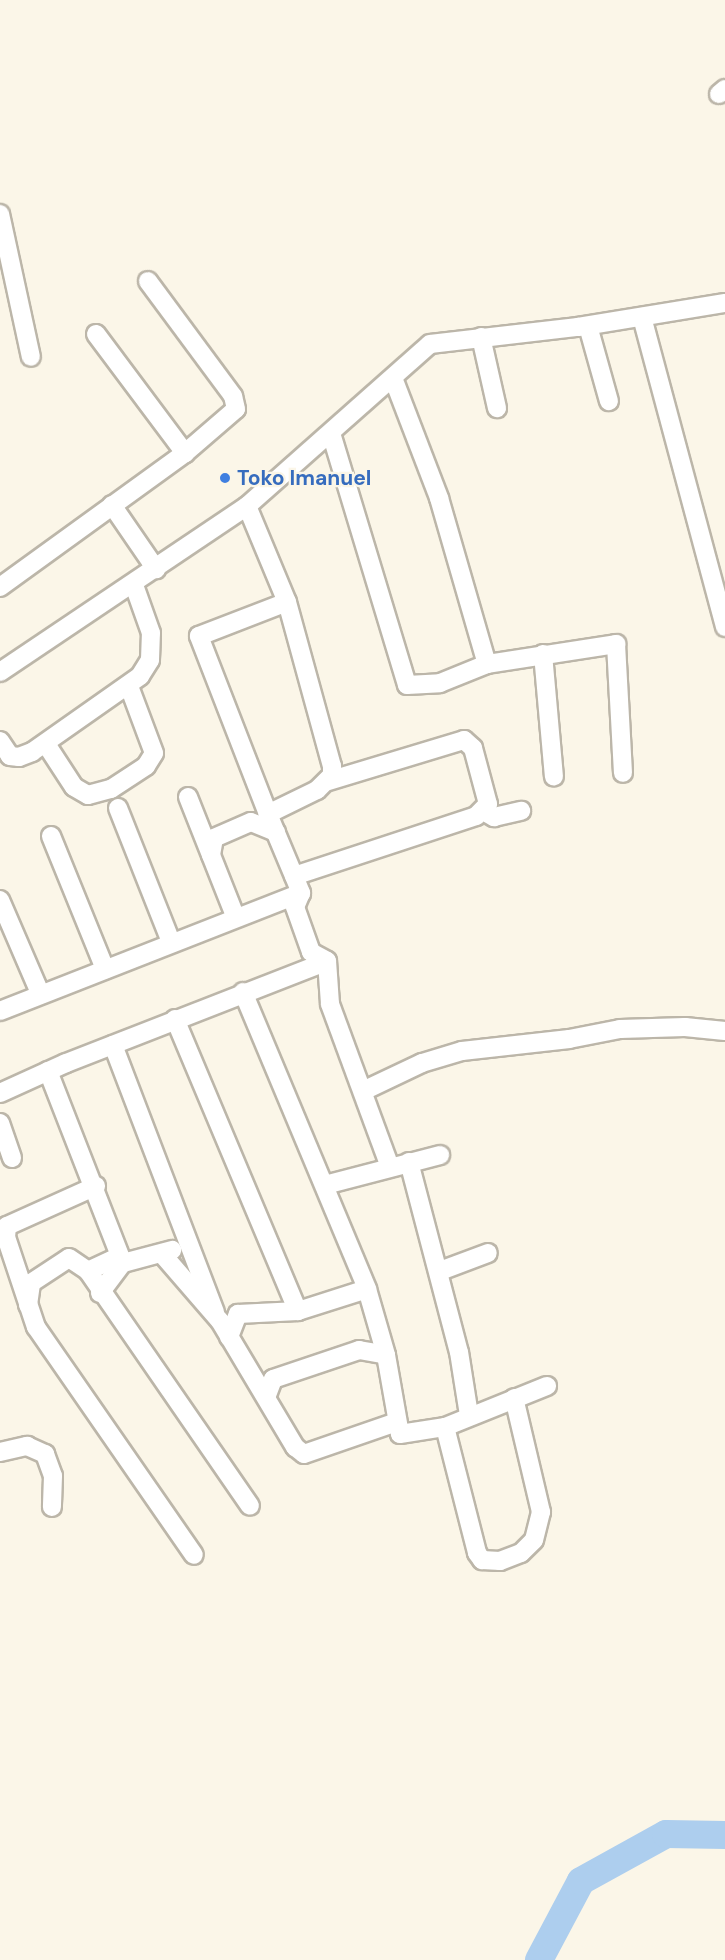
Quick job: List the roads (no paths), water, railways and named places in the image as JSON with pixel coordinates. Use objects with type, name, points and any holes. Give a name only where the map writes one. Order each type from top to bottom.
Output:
[{"type":"street","points":[[0,214],[31,357]]},
{"type":"street","points":[[0,587],[185,453],[230,416],[237,405],[148,281]]},
{"type":"street","points":[[0,672],[134,585],[247,506],[430,344],[588,326],[725,303]]},
{"type":"street","points":[[642,317],[725,627]]},
{"type":"street","points":[[588,326],[609,401]]},
{"type":"street","points":[[96,334],[185,453]]},
{"type":"street","points":[[481,337],[497,408]]},
{"type":"street","points":[[393,378],[439,498],[487,664]]},
{"type":"street","points":[[331,433],[407,685],[440,683],[487,664],[616,644],[623,773]]},
{"type":"street","points":[[112,505],[156,569]]},
{"type":"street","points":[[247,506],[287,602],[332,766],[328,781]]},
{"type":"street","points":[[0,741],[10,756],[19,757],[46,744],[129,686],[146,669],[151,647],[149,625],[134,585]]},
{"type":"street","points":[[287,602],[199,636],[301,893],[295,907],[311,952],[327,961]]},
{"type":"street","points":[[543,654],[554,777]]},
{"type":"street","points":[[46,744],[74,786],[88,795],[111,789],[146,766],[154,753],[129,686]]},
{"type":"street","points":[[268,814],[328,781],[464,740],[473,748],[488,800],[483,811],[294,876]]},
{"type":"street","points":[[188,797],[235,916]]},
{"type":"street","points":[[118,808],[171,942]]},
{"type":"street","points":[[483,811],[494,817],[520,811]]},
{"type":"street","points":[[211,855],[214,838],[251,822],[276,832]]},
{"type":"street","points":[[51,836],[105,969]]},
{"type":"street","points":[[0,1011],[235,916],[301,893]]},
{"type":"street","points":[[0,900],[41,994]]},
{"type":"street","points":[[2,1087],[327,961]]},
{"type":"street","points":[[327,961],[330,1004],[390,1167]]},
{"type":"street","points":[[243,992],[367,1289],[386,1355],[400,1434],[408,1436],[445,1427],[470,1415],[547,1386]]},
{"type":"street","points":[[175,1019],[298,1311]]},
{"type":"street","points":[[363,1091],[422,1063],[462,1051],[569,1039],[620,1029],[685,1027],[725,1031]]},
{"type":"street","points":[[113,1045],[147,1127],[186,1243],[224,1329]]},
{"type":"street","points":[[48,1071],[96,1186],[122,1260]]},
{"type":"street","points":[[0,1123],[12,1158]]},
{"type":"street","points":[[325,1185],[440,1155]]},
{"type":"street","points":[[410,1162],[440,1271],[470,1415]]},
{"type":"street","points":[[96,1186],[6,1228],[28,1310],[194,1555]]},
{"type":"street","points":[[88,1271],[122,1260],[163,1255],[186,1243]]},
{"type":"street","points":[[440,1271],[488,1254]]},
{"type":"street","points":[[163,1255],[224,1329],[267,1395],[295,1447],[304,1454],[397,1422]]},
{"type":"street","points":[[28,1310],[31,1283],[69,1258],[88,1271],[100,1293],[250,1506]]},
{"type":"street","points":[[100,1293],[122,1260]]},
{"type":"street","points":[[224,1329],[238,1314],[298,1311],[367,1289]]},
{"type":"street","points":[[267,1395],[273,1379],[349,1353],[359,1350],[386,1355]]},
{"type":"street","points":[[445,1427],[477,1552],[482,1560],[500,1562],[520,1553],[534,1540],[541,1512],[513,1398]]},
{"type":"street","points":[[0,1452],[27,1446],[45,1454],[53,1476],[52,1507]]},
{"type":"waterway","points":[[539,1960],[581,1881],[666,1834],[725,1835]]},
{"type":"place","name":"Toko Imanuel","points":[[225,478]]}]
